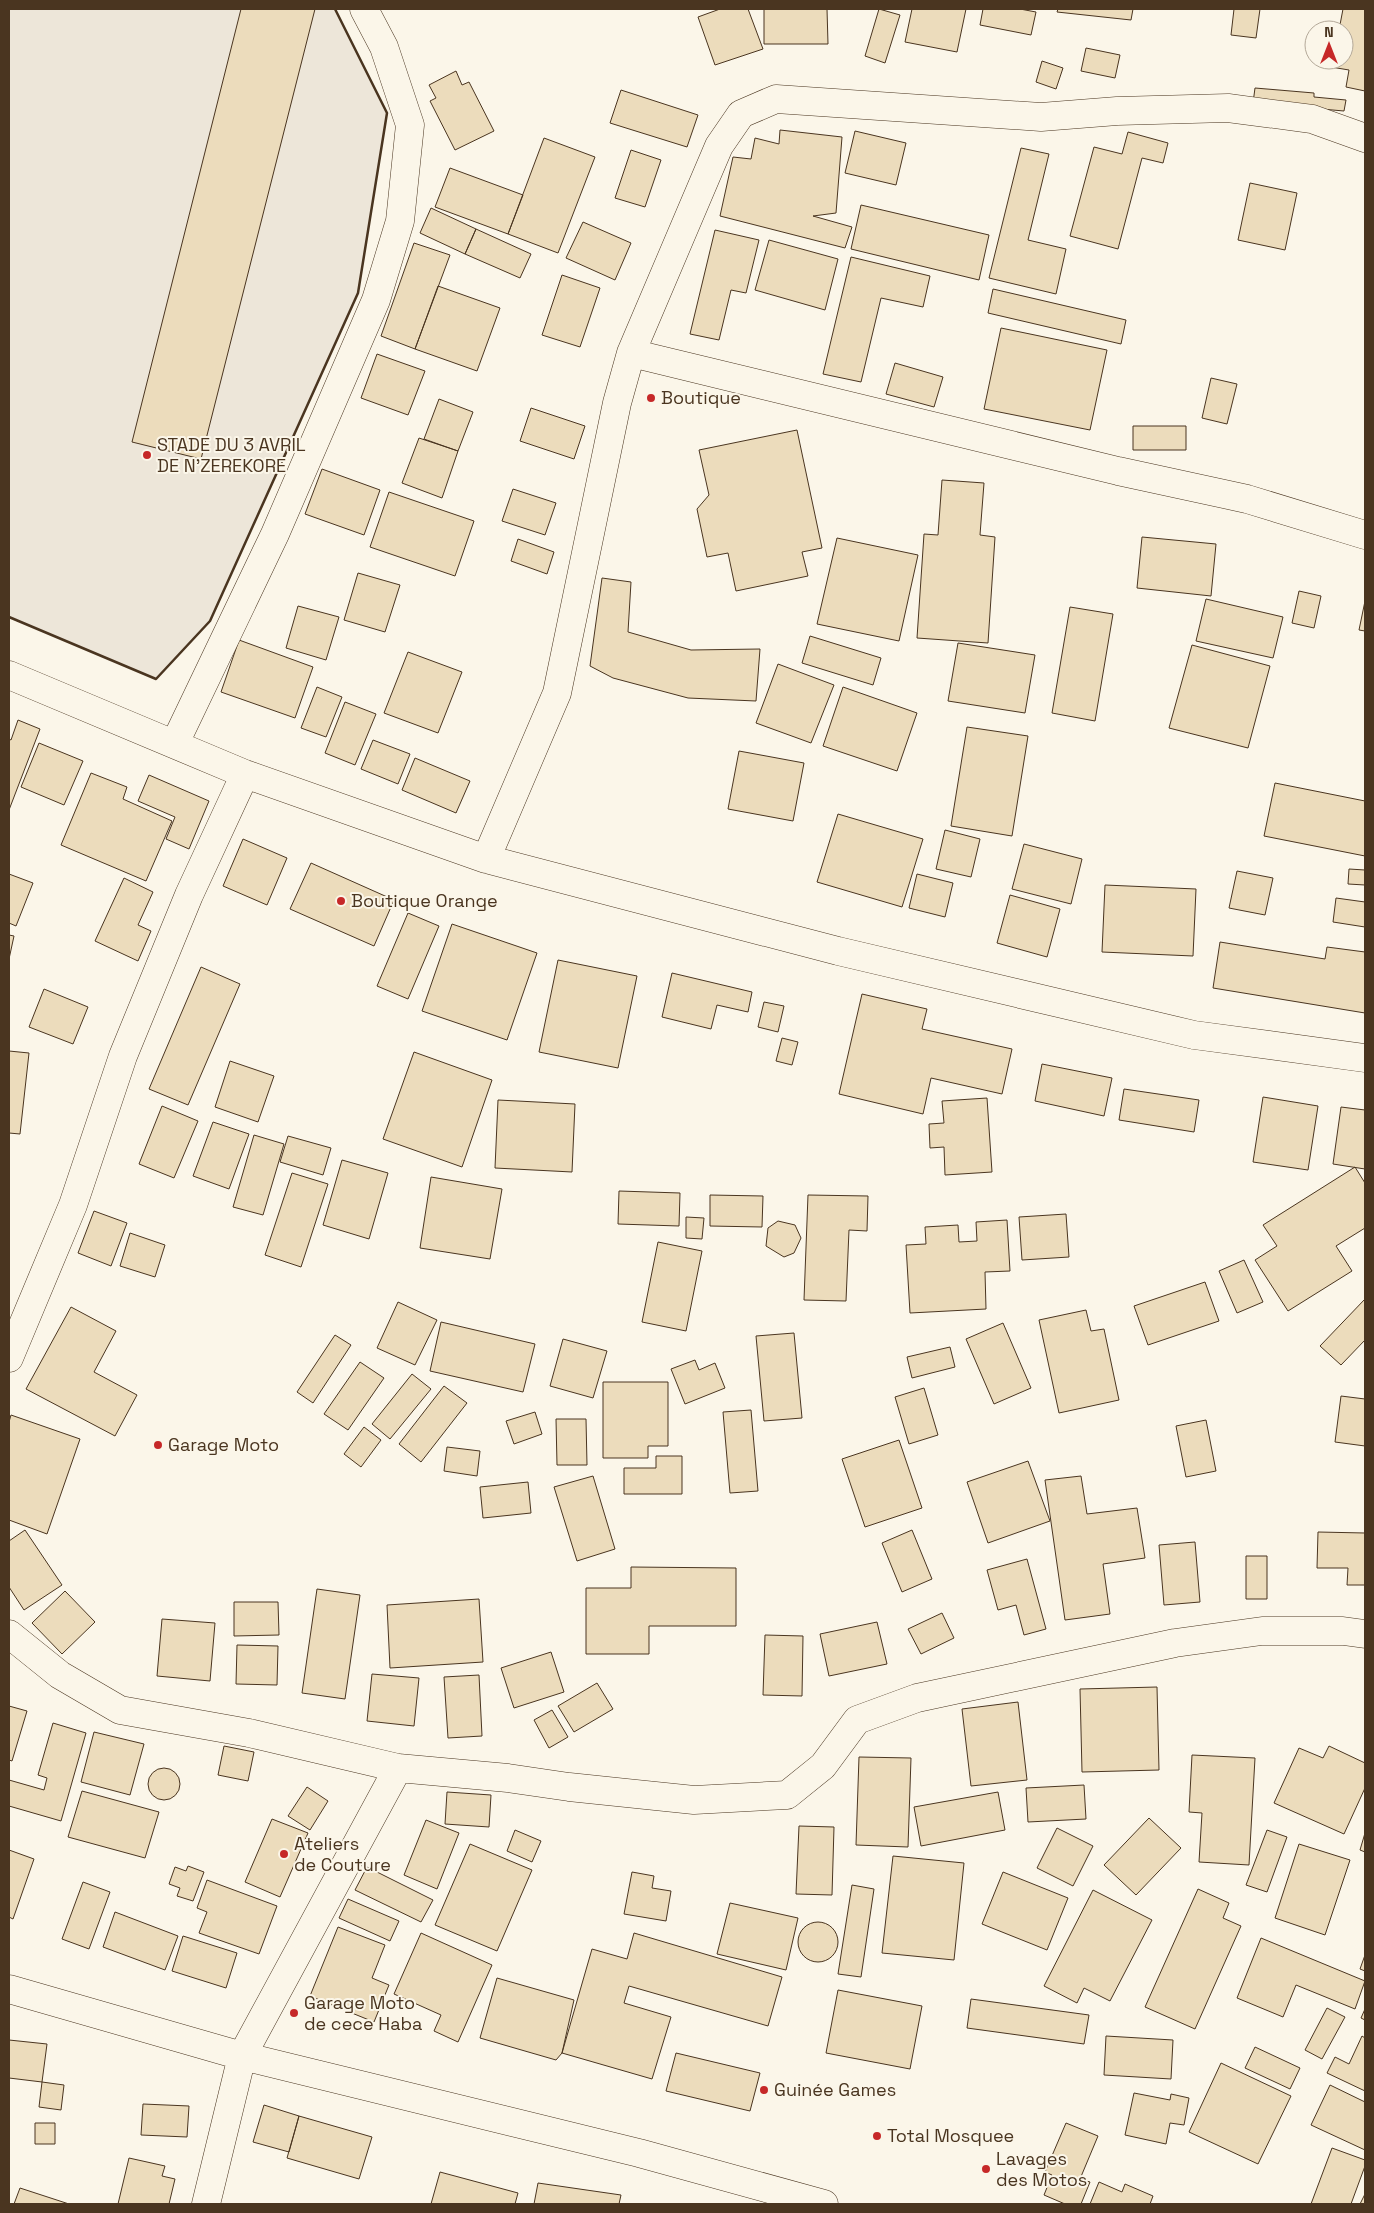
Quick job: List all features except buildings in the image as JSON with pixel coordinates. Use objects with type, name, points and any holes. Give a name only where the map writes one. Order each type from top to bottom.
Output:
[{"type":"street","points":[[175,743],[275,534],[372,309],[400,221],[410,125],[384,47],[364,9]]},
{"type":"street","points":[[486,859],[557,693],[617,403],[631,352],[719,146],[741,114],[776,99],[1041,117],[1117,111],[1228,108],[1312,118],[1365,138]]},
{"type":"street","points":[[631,352],[1118,471],[1248,498],[1364,534]]},
{"type":"street","points":[[9,676],[175,743],[245,774],[486,859],[838,952],[1194,1035],[1365,1058]]},
{"type":"street","points":[[9,1358],[73,1205],[123,1056],[189,895],[245,774]]},
{"type":"street","points":[[9,1634],[60,1675],[120,1710],[249,1733],[398,1768],[508,1778],[570,1787],[694,1800],[787,1795],[823,1766],[857,1720],[917,1698],[1175,1643],[1262,1631],[1342,1631],[1365,1634]]},
{"type":"street","points":[[206,2204],[242,2056],[398,1768]]},
{"type":"street","points":[[9,1989],[242,2056],[639,2153],[818,2203]]},
{"type":"shaded area","name":"STADE DU 3 AVRIL DE N'ZEREKORE","points":[[9,9],[335,9],[387,113],[358,293],[210,621],[156,679],[9,617]]},
{"type":"wall","points":[[9,617],[156,679],[210,621],[358,293],[387,113],[335,9]]},
{"type":"place","name":"Boutique","points":[[651,398]]},
{"type":"place","name":"STADE DU 3 AVRIL DE N'ZEREKORE","points":[[147,455]]},
{"type":"place","name":"Boutique Orange","points":[[341,901]]},
{"type":"place","name":"Garage Moto","points":[[158,1445]]},
{"type":"place","name":"Ateliers de Couture","points":[[284,1854]]},
{"type":"place","name":"Garage Moto de cece Haba","points":[[294,2013]]},
{"type":"place","name":"Guinée Games","points":[[764,2090]]},
{"type":"place","name":"Total Mosquee","points":[[877,2136]]},
{"type":"place","name":"Lavages des Motos","points":[[986,2169]]}]
